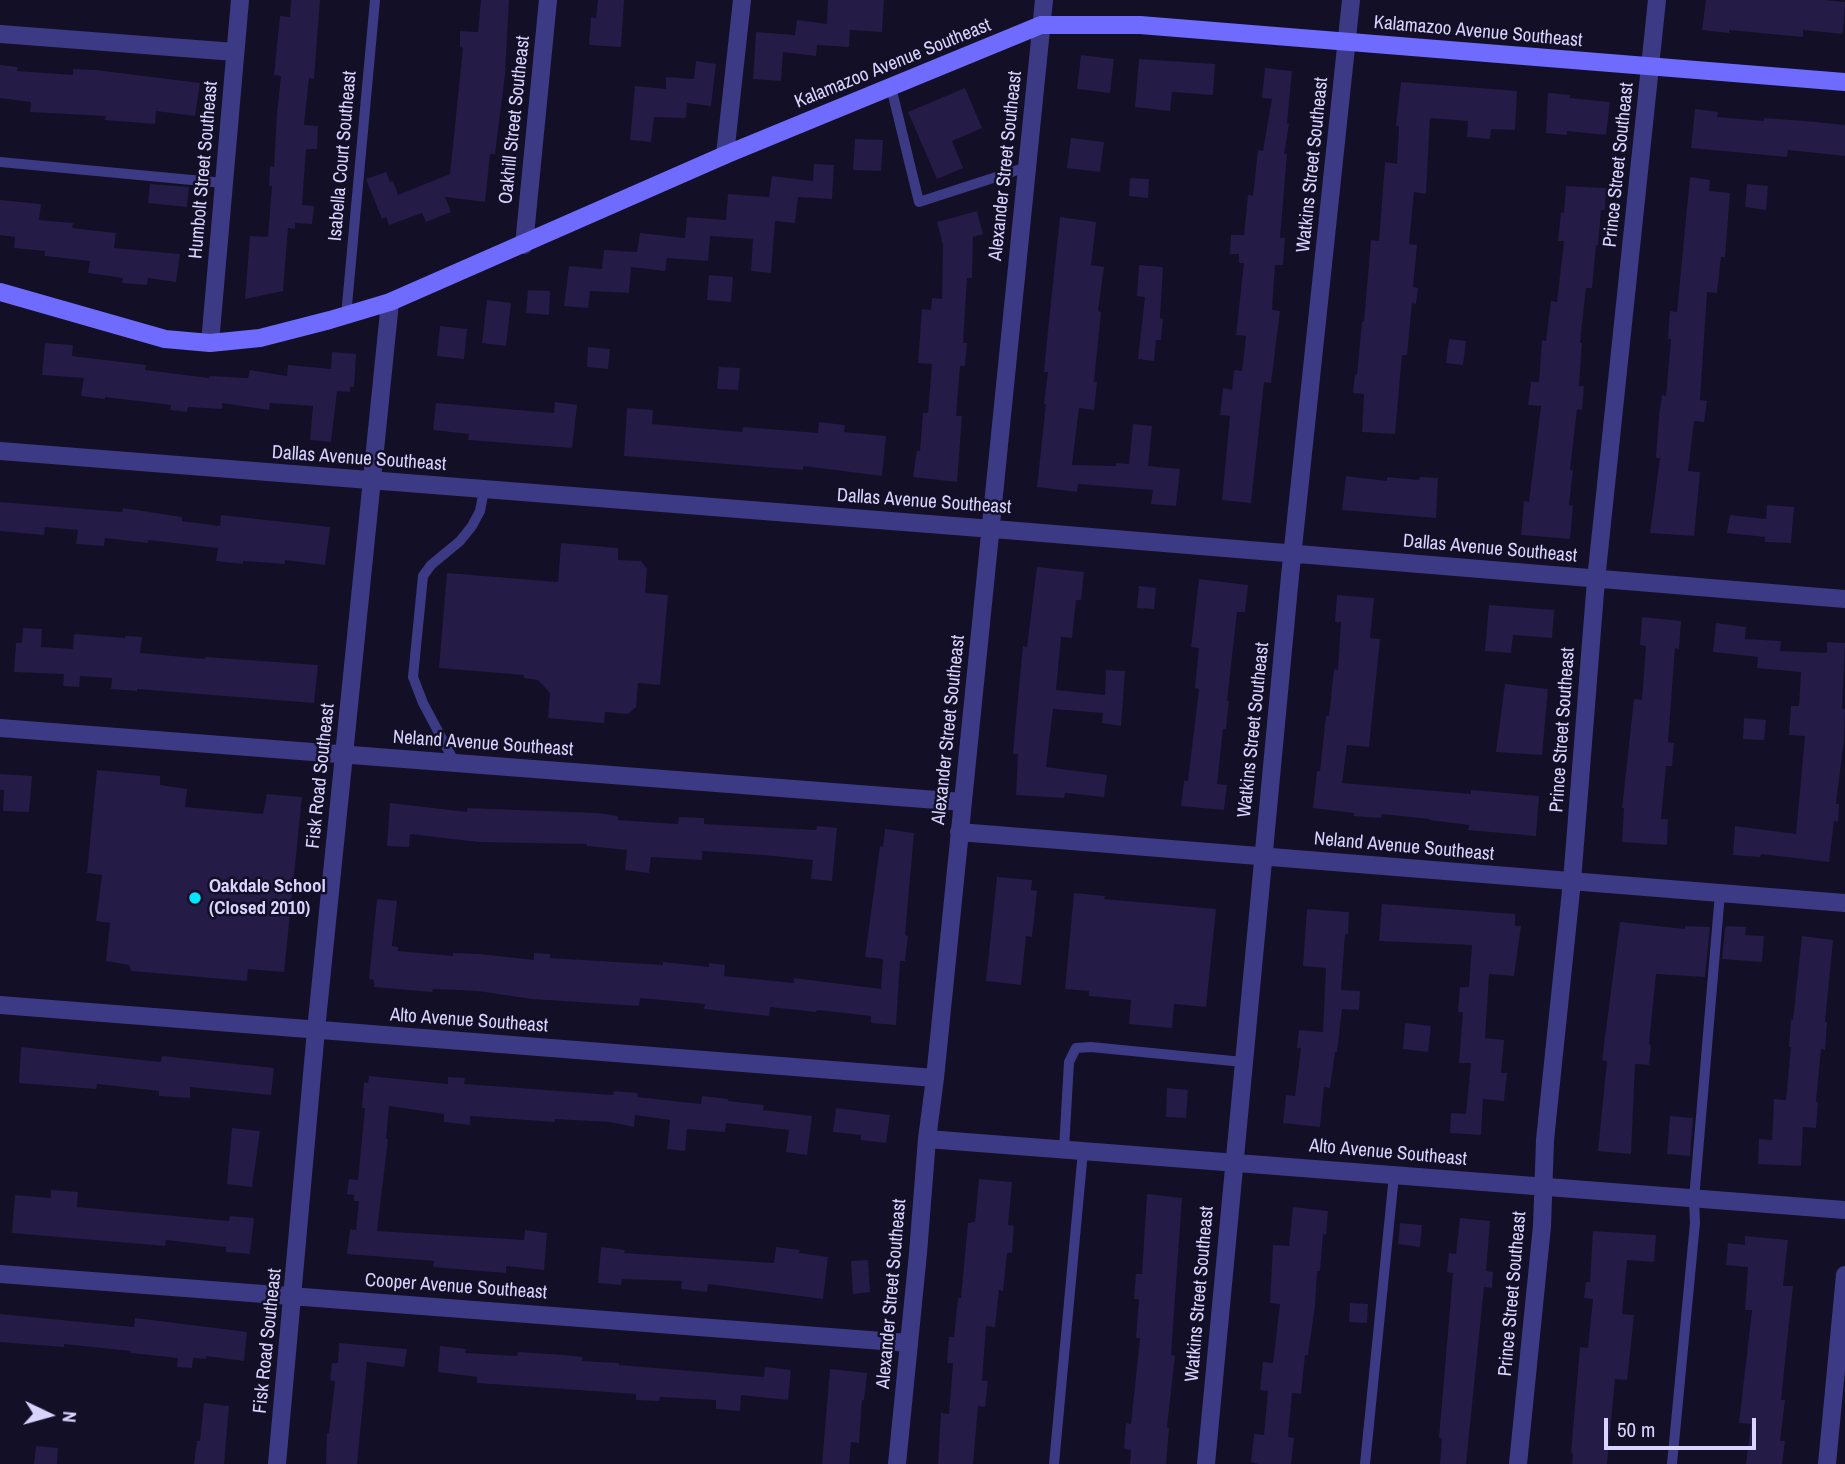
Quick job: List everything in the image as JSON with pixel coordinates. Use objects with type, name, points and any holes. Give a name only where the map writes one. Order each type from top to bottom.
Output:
[{"type":"street","name":"Humbolt Street Southeast","points":[[210,343],[240,0]]},
{"type":"street","name":"Oakhill Street Southeast","points":[[524,245],[548,0]]},
{"type":"street","points":[[725,155],[741,0]]},
{"type":"street","name":"Alexander Street Southeast","points":[[897,1464],[927,1139],[1044,0]]},
{"type":"street","name":"Watkins Street Southeast","points":[[1206,1464],[1293,553],[1351,0]]},
{"type":"street","name":"Prince Street Southeast","points":[[1518,1464],[1542,1226],[1542,1186],[1572,881],[1596,579],[1657,0]]},
{"type":"street","name":"Kalamazoo Avenue Southeast","points":[[0,292],[165,339],[210,343],[260,338],[346,316],[390,302],[725,155],[1041,25],[1140,26],[1845,82]]},
{"type":"street","points":[[0,34],[235,52]]},
{"type":"street","name":"Fisk Road Southeast","points":[[277,1464],[316,1030],[390,302]]},
{"type":"street","name":"Dallas Avenue Southeast","points":[[0,451],[1845,599]]},
{"type":"street","name":"Neland Avenue Southeast","points":[[0,728],[962,802]]},
{"type":"street","name":"Neland Avenue Southeast","points":[[959,832],[1845,903]]},
{"type":"street","name":"Alto Avenue Southeast","points":[[0,1005],[935,1077]]},
{"type":"street","name":"Alto Avenue Southeast","points":[[927,1139],[1845,1210]]},
{"type":"street","name":"Cooper Avenue Southeast","points":[[0,1274],[909,1343]]},
{"type":"street","points":[[1827,1464],[1845,1275]]},
{"type":"lane","name":"Isabella Court Southeast","points":[[346,316],[374,0]]},
{"type":"lane","points":[[891,87],[919,202],[1027,167]]},
{"type":"lane","points":[[0,162],[224,183]]},
{"type":"lane","points":[[455,763],[413,677],[423,576],[430,565],[460,541],[472,526],[480,512],[484,489]]},
{"type":"lane","points":[[1672,1464],[1695,1223],[1693,1199],[1720,894]]},
{"type":"lane","points":[[1064,1149],[1069,1062],[1076,1048],[1091,1047],[1243,1062]]},
{"type":"lane","points":[[1054,1464],[1083,1151]]},
{"type":"lane","points":[[1365,1464],[1394,1175]]},
{"type":"building","points":[[291,0],[320,0],[314,79],[309,78],[304,125],[318,126],[317,149],[306,149],[302,205],[314,206],[312,224],[295,223],[295,229],[288,228],[283,291],[245,299],[250,236],[268,237],[272,186],[269,186],[270,166],[274,167],[281,76],[274,75],[280,16],[290,17]]},
{"type":"building","points":[[481,0],[509,0],[505,75],[495,154],[490,154],[485,202],[445,197],[451,212],[426,222],[422,213],[389,225],[386,217],[382,219],[366,179],[386,172],[398,195],[450,174],[463,48],[460,47],[460,31],[478,32]]},
{"type":"building","points":[[598,0],[624,0],[621,47],[589,45],[591,17],[596,18]]},
{"type":"building","points":[[828,0],[884,0],[882,32],[850,30],[849,47],[817,45],[816,56],[783,52],[781,81],[753,79],[756,32],[795,35],[797,20],[827,24]]},
{"type":"building","points":[[1706,0],[1845,2],[1843,34],[1803,30],[1803,37],[1702,30]]},
{"type":"building","points":[[1081,55],[1114,59],[1110,93],[1077,89]]},
{"type":"building","points":[[1139,59],[1215,64],[1213,95],[1172,92],[1170,111],[1135,107]]},
{"type":"building","points":[[696,61],[716,64],[711,106],[687,103],[686,118],[654,117],[651,142],[630,140],[635,86],[666,89],[666,77],[694,79]]},
{"type":"building","points":[[0,65],[18,67],[17,71],[73,75],[73,69],[96,70],[200,83],[195,116],[156,111],[155,124],[105,120],[106,116],[30,112],[31,102],[0,98]]},
{"type":"building","points":[[1265,68],[1292,71],[1280,238],[1285,238],[1283,265],[1275,265],[1272,310],[1280,311],[1271,383],[1264,382],[1251,503],[1222,500],[1230,416],[1220,415],[1223,388],[1232,390],[1234,370],[1242,371],[1246,336],[1236,335],[1244,263],[1239,263],[1239,254],[1230,254],[1231,235],[1244,235],[1248,195],[1253,196],[1258,150],[1263,151],[1272,99],[1262,98]]},
{"type":"building","points":[[1401,82],[1517,91],[1515,130],[1491,129],[1490,139],[1467,137],[1468,121],[1430,118],[1426,194],[1414,192],[1409,244],[1417,245],[1413,287],[1418,288],[1416,304],[1412,303],[1407,355],[1402,355],[1395,434],[1362,432],[1364,394],[1353,393],[1355,374],[1357,375],[1364,322],[1371,240],[1379,241],[1385,162],[1397,164],[1399,126],[1396,126]]},
{"type":"building","points":[[965,88],[982,128],[952,141],[963,168],[937,179],[908,112]]},
{"type":"building","points":[[1548,93],[1610,102],[1606,135],[1567,131],[1567,135],[1546,133]]},
{"type":"building","points":[[1695,109],[1718,112],[1717,117],[1845,125],[1845,156],[1788,150],[1787,157],[1691,148]]},
{"type":"building","points":[[1071,138],[1104,142],[1100,172],[1067,168]]},
{"type":"building","points":[[855,139],[883,140],[881,171],[853,170]]},
{"type":"building","points":[[814,164],[834,165],[832,199],[798,197],[795,223],[775,221],[771,273],[751,271],[753,239],[710,236],[708,261],[667,258],[665,271],[631,267],[629,293],[590,291],[588,308],[564,306],[569,266],[602,269],[604,250],[637,252],[640,233],[685,238],[687,217],[726,220],[728,194],[769,197],[772,176],[813,181]]},
{"type":"building","points":[[1690,177],[1710,180],[1709,191],[1730,193],[1725,257],[1721,257],[1717,293],[1707,292],[1700,400],[1707,401],[1704,422],[1694,421],[1688,471],[1700,472],[1694,536],[1650,533],[1660,458],[1656,458],[1659,416],[1662,395],[1666,396],[1671,339],[1668,339],[1670,311],[1677,312]]},
{"type":"building","points":[[1130,178],[1149,179],[1148,198],[1129,196]]},
{"type":"building","points":[[150,184],[189,187],[187,207],[148,203]]},
{"type":"building","points":[[1747,184],[1768,186],[1766,210],[1745,207]]},
{"type":"building","points":[[1566,186],[1606,188],[1592,288],[1586,288],[1580,343],[1579,386],[1584,386],[1582,410],[1577,409],[1570,470],[1573,470],[1569,505],[1573,506],[1570,539],[1521,535],[1524,501],[1529,502],[1541,406],[1528,405],[1531,382],[1539,382],[1542,340],[1546,341],[1551,301],[1557,302],[1564,241],[1558,241]]},
{"type":"building","points":[[0,200],[41,204],[39,220],[73,223],[72,228],[116,233],[114,248],[180,254],[176,282],[148,278],[147,285],[122,283],[123,278],[88,273],[90,261],[45,256],[45,251],[14,248],[15,237],[0,235]]},
{"type":"building","points":[[977,211],[983,234],[973,237],[972,278],[967,278],[963,343],[967,343],[965,366],[960,366],[956,416],[962,416],[957,482],[913,477],[917,450],[920,451],[923,413],[928,413],[932,364],[918,363],[922,309],[931,310],[932,298],[942,299],[943,245],[937,222]]},
{"type":"building","points":[[1060,217],[1096,222],[1091,265],[1104,267],[1098,311],[1101,312],[1094,410],[1079,408],[1072,465],[1129,464],[1133,424],[1152,426],[1148,466],[1180,469],[1176,506],[1151,504],[1153,490],[1078,484],[1077,492],[1037,487],[1048,372],[1044,372]]},
{"type":"building","points":[[1139,265],[1163,267],[1161,340],[1156,340],[1154,361],[1138,359],[1145,297],[1137,296]]},
{"type":"building","points":[[709,275],[733,277],[731,302],[707,300]]},
{"type":"building","points":[[528,290],[550,291],[549,315],[526,313]]},
{"type":"building","points":[[487,300],[511,303],[506,346],[482,343]]},
{"type":"building","points":[[440,326],[467,329],[464,359],[437,356]]},
{"type":"building","points":[[1449,339],[1466,341],[1463,365],[1446,363]]},
{"type":"building","points":[[45,343],[73,345],[72,356],[146,365],[145,370],[209,378],[248,378],[250,370],[287,376],[288,365],[331,369],[332,352],[356,354],[354,387],[350,387],[350,392],[337,391],[331,442],[310,440],[313,406],[270,403],[269,410],[222,403],[222,409],[188,407],[187,412],[170,410],[171,405],[81,396],[84,378],[42,375]]},
{"type":"building","points":[[588,347],[610,349],[608,369],[587,367]]},
{"type":"building","points":[[719,367],[740,368],[738,390],[717,389]]},
{"type":"building","points":[[555,402],[577,405],[572,448],[468,440],[469,434],[433,430],[436,403],[554,413]]},
{"type":"building","points":[[627,408],[653,410],[652,424],[742,432],[743,427],[818,433],[819,422],[845,425],[844,432],[886,436],[882,476],[803,466],[803,470],[624,456]]},
{"type":"building","points":[[1346,476],[1387,481],[1387,477],[1419,480],[1420,477],[1438,478],[1436,518],[1342,510]]},
{"type":"building","points":[[0,502],[122,512],[123,508],[220,526],[221,515],[330,527],[325,565],[285,560],[285,564],[216,561],[218,548],[148,540],[148,543],[105,538],[104,546],[76,544],[78,530],[45,527],[44,535],[0,531]]},
{"type":"building","points":[[1767,505],[1794,507],[1791,543],[1765,542],[1765,537],[1727,533],[1730,515],[1766,519]]},
{"type":"building","points":[[561,543],[618,548],[618,560],[641,561],[647,569],[645,593],[668,595],[660,685],[638,683],[636,707],[628,714],[605,712],[604,723],[548,718],[550,693],[538,680],[524,678],[524,675],[439,668],[447,573],[558,582]]},
{"type":"building","points":[[1037,567],[1084,572],[1081,600],[1076,600],[1072,638],[1061,637],[1056,690],[1105,695],[1106,670],[1125,671],[1121,726],[1102,723],[1103,713],[1053,709],[1046,767],[1107,775],[1104,797],[1065,793],[1064,798],[1016,795],[1018,754],[1013,754],[1015,729],[1023,646],[1027,647]]},
{"type":"building","points":[[1199,579],[1248,585],[1245,612],[1237,612],[1226,729],[1223,729],[1217,784],[1227,785],[1224,810],[1181,806],[1184,781],[1188,781],[1199,689],[1195,688],[1199,648],[1191,647]]},
{"type":"building","points":[[1139,586],[1156,588],[1154,609],[1137,608]]},
{"type":"building","points":[[1337,595],[1374,598],[1370,638],[1380,639],[1369,747],[1347,745],[1342,783],[1471,794],[1471,790],[1539,796],[1536,836],[1468,830],[1469,825],[1430,819],[1382,814],[1381,818],[1354,816],[1354,813],[1313,808],[1334,669],[1338,670],[1341,622],[1335,622]]},
{"type":"building","points":[[1489,605],[1554,610],[1552,638],[1513,635],[1511,653],[1485,651]]},
{"type":"building","points":[[1642,617],[1681,621],[1679,649],[1675,648],[1668,742],[1674,743],[1672,766],[1666,766],[1661,819],[1668,819],[1667,845],[1622,842],[1622,808],[1634,699],[1642,700],[1646,646],[1640,645]]},
{"type":"building","points":[[1716,623],[1746,627],[1745,639],[1781,641],[1780,651],[1827,653],[1827,642],[1845,643],[1842,709],[1845,709],[1844,739],[1836,804],[1839,804],[1838,822],[1834,821],[1829,862],[1761,854],[1760,857],[1733,855],[1735,826],[1796,834],[1805,736],[1789,735],[1791,706],[1799,706],[1801,672],[1757,668],[1758,657],[1713,652]]},
{"type":"building","points":[[23,628],[42,629],[41,647],[73,649],[74,634],[142,637],[140,653],[318,665],[314,703],[111,689],[112,678],[80,676],[79,687],[63,686],[64,674],[14,672],[16,643],[22,643]]},
{"type":"building","points":[[1505,684],[1548,689],[1542,755],[1496,752]]},
{"type":"building","points":[[1744,718],[1766,720],[1764,740],[1743,739]]},
{"type":"building","name":"Oakdale School (Closed 2010)","points":[[97,770],[160,776],[160,785],[187,789],[185,807],[263,814],[267,794],[302,797],[284,972],[248,969],[247,981],[131,971],[129,965],[106,961],[110,923],[96,921],[102,875],[87,873]]},
{"type":"building","points":[[0,774],[32,776],[29,812],[3,811],[4,790],[0,790]]},
{"type":"building","points":[[390,803],[467,812],[467,808],[597,813],[618,816],[618,820],[678,824],[679,817],[704,818],[704,824],[816,830],[817,826],[837,828],[832,881],[811,879],[813,860],[763,855],[702,851],[702,860],[651,857],[649,873],[625,870],[627,850],[587,844],[478,842],[410,834],[409,847],[387,846]]},
{"type":"building","points":[[885,829],[914,833],[905,935],[908,936],[905,961],[900,961],[896,1025],[871,1023],[871,1016],[817,1010],[770,1007],[769,1016],[704,1009],[705,1004],[640,998],[639,1006],[532,999],[478,991],[433,989],[432,992],[374,987],[374,980],[369,979],[377,899],[397,901],[392,946],[398,947],[398,951],[453,956],[453,953],[479,954],[534,960],[534,953],[550,954],[550,958],[663,965],[663,962],[709,967],[709,963],[725,965],[724,976],[794,983],[794,978],[881,989],[883,959],[865,957],[880,846],[883,847]]},
{"type":"building","points":[[997,877],[1032,880],[1031,890],[1037,891],[1032,937],[1026,936],[1021,985],[986,981]]},
{"type":"building","points":[[1074,893],[1105,896],[1104,899],[1216,909],[1206,1007],[1174,1004],[1172,1028],[1129,1024],[1131,1000],[1089,996],[1089,991],[1065,989]]},
{"type":"building","points":[[1382,904],[1515,914],[1515,926],[1521,926],[1514,976],[1489,974],[1485,1038],[1504,1040],[1501,1073],[1507,1073],[1504,1101],[1483,1099],[1481,1135],[1450,1133],[1451,1113],[1466,1114],[1471,1063],[1459,1063],[1463,1012],[1458,1012],[1460,987],[1469,987],[1472,945],[1379,941]]},
{"type":"building","points":[[1307,909],[1349,912],[1341,990],[1360,991],[1359,1010],[1342,1009],[1330,1088],[1324,1087],[1320,1127],[1283,1123],[1286,1095],[1295,1096],[1301,1048],[1297,1048],[1299,1030],[1323,1032],[1326,968],[1303,966]]},
{"type":"building","points":[[1620,922],[1685,929],[1685,926],[1710,927],[1705,977],[1656,974],[1649,1065],[1635,1064],[1631,1154],[1598,1151],[1607,1061],[1602,1060]]},
{"type":"building","points":[[1727,926],[1746,927],[1745,935],[1764,936],[1762,962],[1722,959]]},
{"type":"building","points":[[1802,936],[1833,940],[1825,1050],[1821,1049],[1816,1102],[1816,1128],[1803,1127],[1801,1166],[1758,1164],[1759,1139],[1772,1140],[1774,1099],[1786,1100],[1791,1019],[1793,1020]]},
{"type":"building","points":[[1405,1023],[1431,1026],[1428,1052],[1403,1049]]},
{"type":"building","points":[[21,1047],[161,1062],[162,1056],[274,1068],[271,1095],[190,1087],[190,1098],[159,1096],[159,1091],[97,1084],[96,1089],[19,1083]]},
{"type":"building","points":[[369,1076],[448,1084],[448,1077],[465,1078],[464,1084],[613,1095],[614,1091],[638,1093],[637,1097],[701,1104],[702,1096],[764,1105],[763,1110],[812,1116],[807,1155],[786,1152],[789,1130],[726,1123],[725,1132],[687,1129],[685,1151],[667,1149],[670,1120],[635,1115],[634,1127],[610,1122],[555,1119],[555,1122],[470,1116],[470,1125],[444,1122],[444,1114],[389,1106],[388,1139],[377,1231],[524,1240],[525,1230],[547,1233],[544,1270],[506,1266],[506,1273],[480,1271],[433,1267],[434,1261],[347,1254],[350,1229],[356,1230],[359,1201],[354,1201],[354,1195],[347,1194],[349,1179],[358,1180],[365,1108],[362,1108],[364,1082],[368,1083]]},
{"type":"building","points":[[1167,1088],[1188,1090],[1186,1118],[1166,1117]]},
{"type":"building","points":[[836,1108],[890,1115],[886,1143],[861,1140],[861,1135],[833,1132]]},
{"type":"building","points":[[1670,1116],[1693,1118],[1690,1156],[1667,1154]]},
{"type":"building","points":[[232,1128],[260,1131],[252,1187],[227,1184]]},
{"type":"building","points":[[979,1179],[1012,1182],[1008,1225],[1014,1226],[1012,1253],[1007,1253],[1003,1291],[999,1290],[995,1327],[986,1326],[982,1381],[988,1381],[985,1407],[978,1406],[973,1464],[938,1464],[941,1413],[949,1414],[953,1363],[947,1363],[949,1337],[954,1337],[958,1298],[961,1298],[968,1223],[975,1222]]},
{"type":"building","points":[[51,1190],[78,1192],[77,1207],[229,1221],[230,1216],[254,1218],[250,1254],[226,1252],[226,1247],[166,1240],[165,1246],[12,1233],[15,1195],[51,1198]]},
{"type":"building","points":[[1147,1194],[1182,1198],[1171,1355],[1175,1356],[1166,1464],[1130,1464],[1131,1450],[1124,1449],[1126,1423],[1131,1424],[1140,1338],[1136,1338],[1139,1299],[1134,1299],[1136,1274],[1142,1274]]},
{"type":"building","points":[[1293,1207],[1328,1211],[1326,1235],[1323,1234],[1320,1271],[1317,1271],[1315,1306],[1308,1355],[1305,1355],[1301,1394],[1292,1393],[1288,1437],[1294,1438],[1291,1464],[1259,1464],[1251,1462],[1254,1434],[1264,1435],[1268,1391],[1260,1390],[1263,1362],[1273,1363],[1280,1304],[1270,1303],[1273,1245],[1289,1246]]},
{"type":"building","points":[[1460,1218],[1490,1221],[1486,1271],[1493,1272],[1492,1288],[1484,1287],[1466,1464],[1440,1464],[1442,1438],[1439,1438],[1453,1273],[1447,1272],[1449,1253],[1456,1254]]},
{"type":"building","points":[[1400,1223],[1422,1225],[1420,1247],[1398,1244]]},
{"type":"building","points":[[1593,1231],[1656,1235],[1654,1262],[1627,1260],[1622,1314],[1634,1315],[1627,1380],[1615,1379],[1607,1464],[1572,1464],[1580,1347],[1588,1348],[1593,1299],[1584,1298],[1586,1282],[1590,1282]]},
{"type":"building","points":[[1745,1236],[1788,1240],[1783,1286],[1793,1286],[1781,1400],[1785,1400],[1780,1441],[1785,1441],[1782,1464],[1746,1464],[1751,1424],[1739,1423],[1752,1310],[1745,1310],[1748,1267],[1726,1265],[1728,1243],[1745,1245]]},
{"type":"building","points":[[601,1247],[625,1250],[624,1253],[774,1263],[776,1247],[800,1250],[799,1253],[828,1257],[823,1299],[708,1284],[707,1292],[681,1289],[682,1281],[622,1279],[621,1285],[598,1283]]},
{"type":"building","points":[[868,1260],[870,1292],[853,1294],[851,1261]]},
{"type":"building","points":[[1350,1303],[1368,1304],[1367,1323],[1349,1322]]},
{"type":"building","points":[[0,1314],[134,1327],[135,1318],[247,1332],[244,1361],[206,1356],[206,1359],[193,1358],[192,1368],[177,1367],[178,1358],[131,1351],[64,1344],[64,1347],[0,1342]]},
{"type":"building","points":[[339,1343],[407,1349],[404,1367],[367,1362],[357,1464],[326,1464],[327,1433],[335,1381],[330,1380],[332,1363],[338,1363]]},
{"type":"building","points":[[440,1346],[466,1349],[465,1353],[564,1355],[583,1357],[582,1361],[764,1377],[765,1367],[791,1370],[788,1400],[741,1395],[740,1411],[716,1409],[716,1400],[660,1397],[659,1401],[636,1400],[636,1394],[477,1383],[477,1377],[438,1372]]},
{"type":"building","points":[[830,1369],[867,1373],[859,1443],[851,1442],[849,1464],[822,1464]]},
{"type":"building","points":[[204,1403],[229,1406],[224,1464],[194,1464],[197,1441],[200,1441]]},
{"type":"building","points":[[36,1446],[58,1448],[57,1464],[34,1464]]},
{"type":"place","name":"Oakdale School (Closed 2010)","points":[[195,898]]}]
